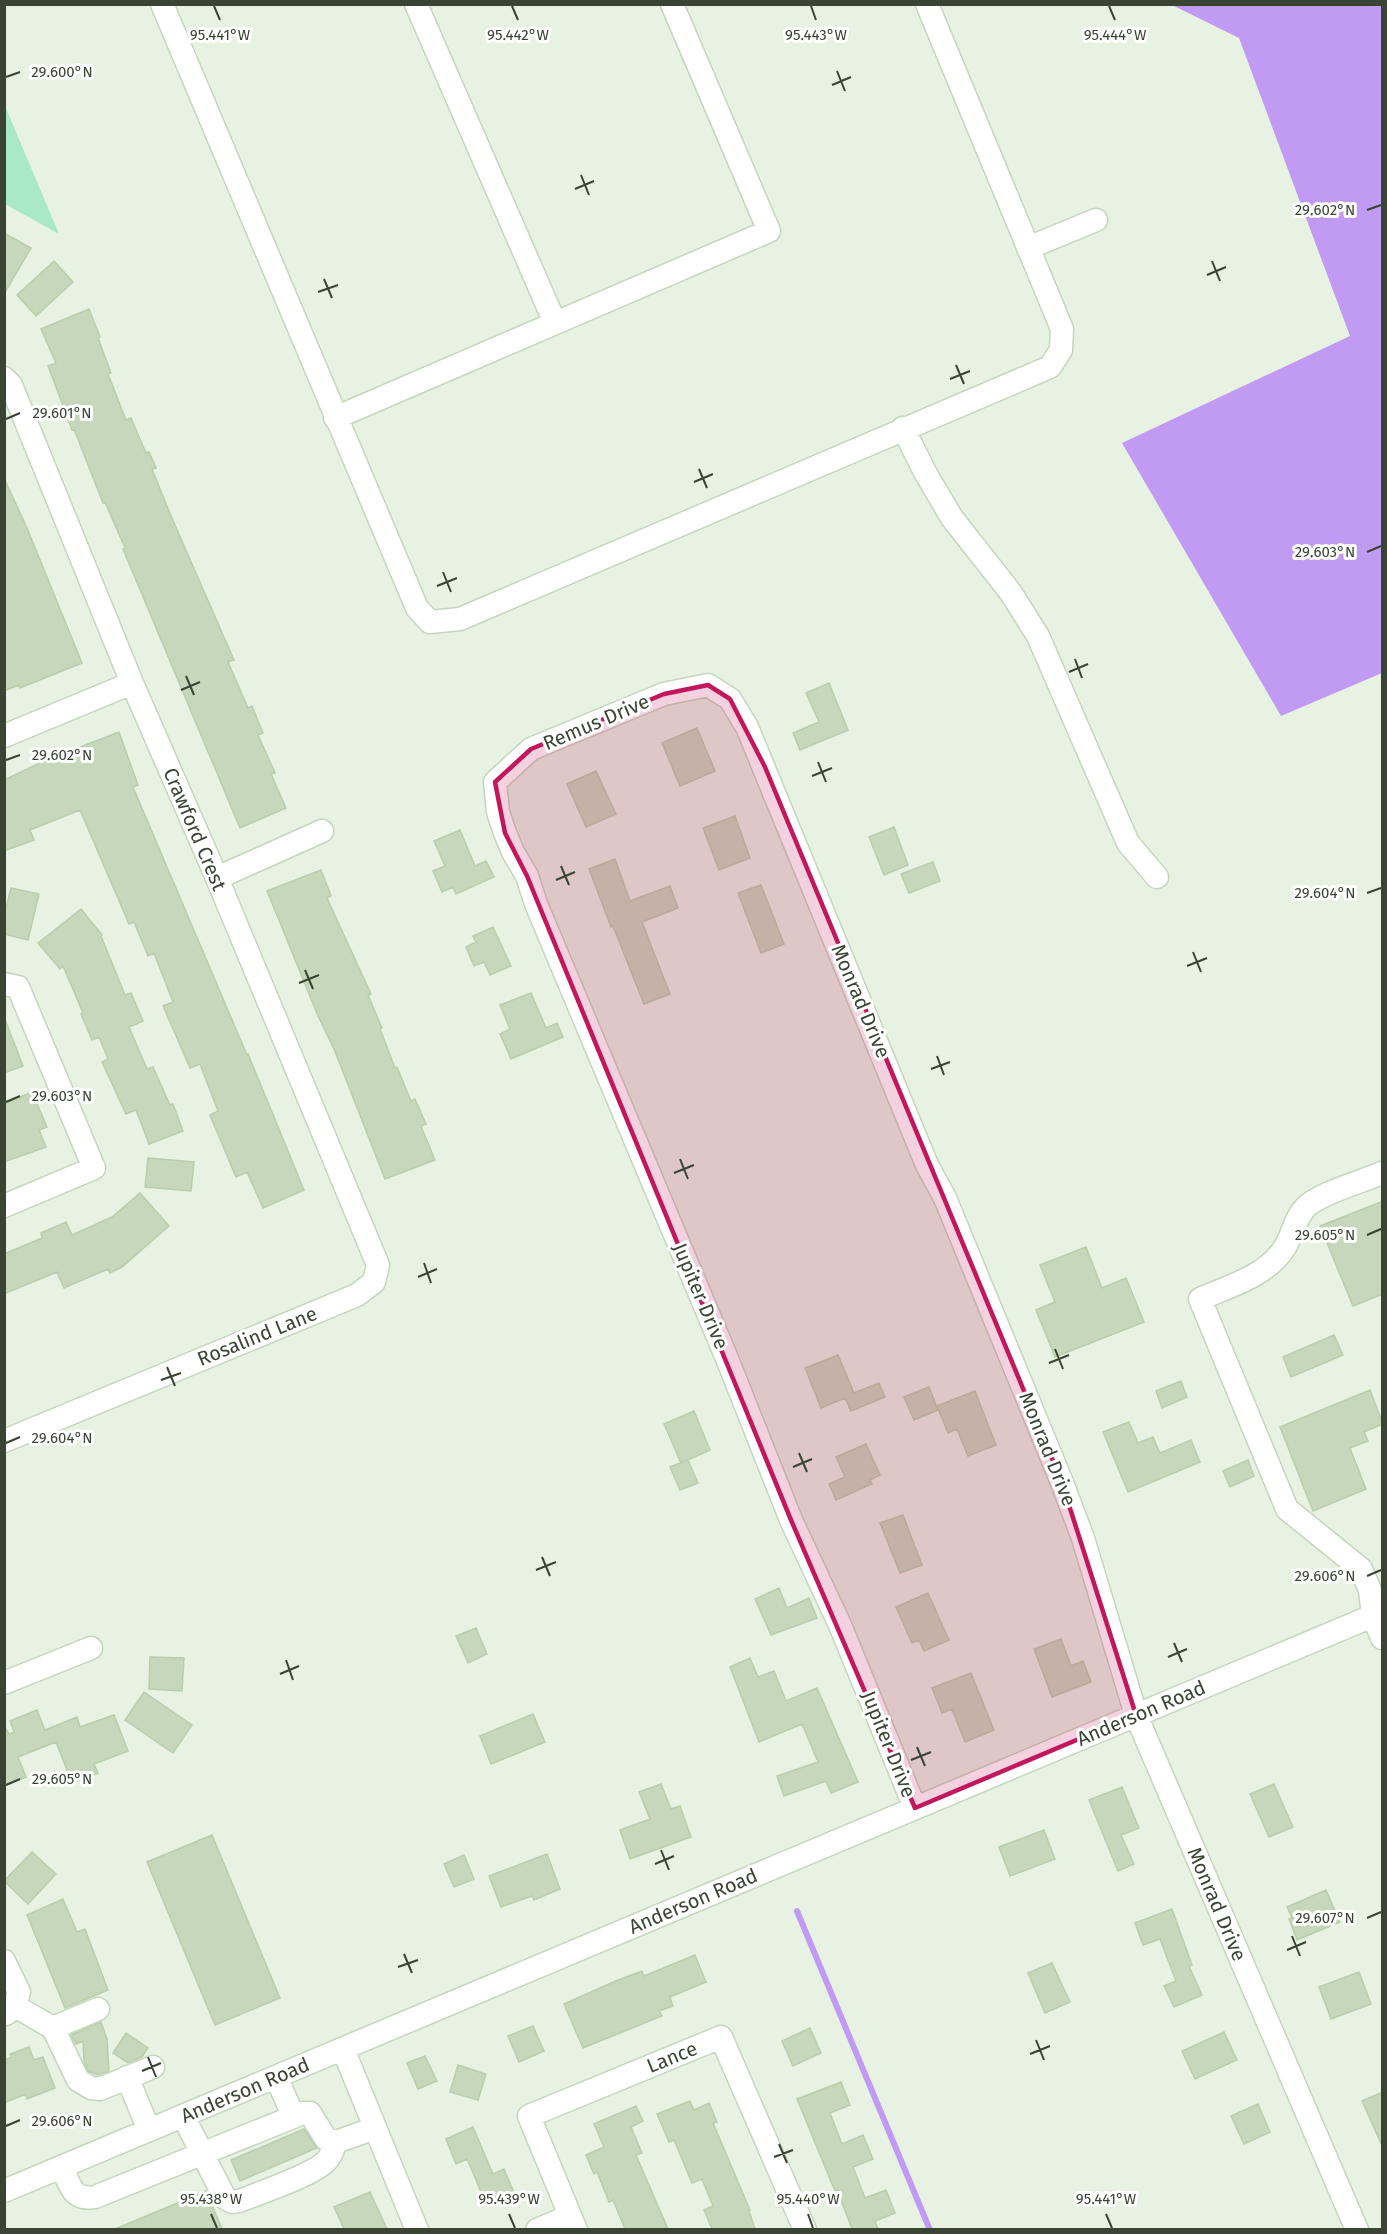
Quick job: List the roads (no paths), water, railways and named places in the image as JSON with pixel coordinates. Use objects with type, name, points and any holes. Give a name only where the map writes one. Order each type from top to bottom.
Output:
[{"type":"street","points":[[162,4],[417,608],[430,622],[460,619],[903,428],[1050,368],[1061,350],[1062,329],[927,4]]},
{"type":"street","points":[[416,4],[555,323]]},
{"type":"street","points":[[335,418],[769,231],[672,4]]},
{"type":"street","points":[[1028,248],[1096,220]]},
{"type":"street","name":"Crawford Crest","points":[[4,378],[11,385],[132,683],[217,878],[378,1265],[374,1282]]},
{"type":"street","points":[[903,428],[952,518],[1011,593],[1038,636],[1128,843],[1157,877]]},
{"type":"street","points":[[4,736],[132,683]]},
{"type":"street","name":"Remus Drive","points":[[495,783],[531,749],[664,694],[710,686]]},
{"type":"street","name":"Monrad Drive","points":[[710,686],[730,699],[747,727],[927,1165],[945,1198],[1083,1538],[1136,1715],[1357,2229]]},
{"type":"street","name":"Jupiter Drive","points":[[495,783],[498,812],[505,833],[527,876],[536,904],[728,1360],[791,1520],[840,1626],[915,1808]]},
{"type":"street","points":[[217,878],[322,831]]},
{"type":"street","points":[[4,984],[18,987],[94,1168],[4,1206]]},
{"type":"street","points":[[1383,1173],[1307,1206],[1298,1218],[1285,1247],[1272,1263],[1252,1277],[1200,1299],[1287,1509],[1361,1569],[1378,1614],[1383,1638]]},
{"type":"street","name":"Rosalind Lane","points":[[4,1441],[357,1295],[374,1282]]},
{"type":"street","name":"Anderson Road","points":[[4,2192],[1378,1614]]},
{"type":"street","points":[[4,1683],[91,1648]]},
{"type":"street","points":[[4,1961],[19,1992],[10,2010],[53,2028],[78,2080],[84,2085],[100,2088],[153,2067]]},
{"type":"street","points":[[53,2028],[98,2009]]},
{"type":"street","name":"Lance","points":[[573,2223],[529,2116],[721,2037],[805,2229]]},
{"type":"street","points":[[343,2049],[417,2229]]},
{"type":"street","points":[[127,2077],[149,2130]]},
{"type":"street","points":[[276,2077],[293,2115]]},
{"type":"street","points":[[62,2167],[74,2194],[84,2199],[95,2197],[293,2115],[310,2113],[326,2139],[336,2142],[375,2128]]},
{"type":"street","points":[[183,2116],[225,2198],[232,2202],[277,2186],[320,2166],[328,2160],[336,2142]]},
{"type":"street","points":[[537,2229],[573,2223]]},
{"type":"waterway","points":[[797,1911],[930,2230]]}]
